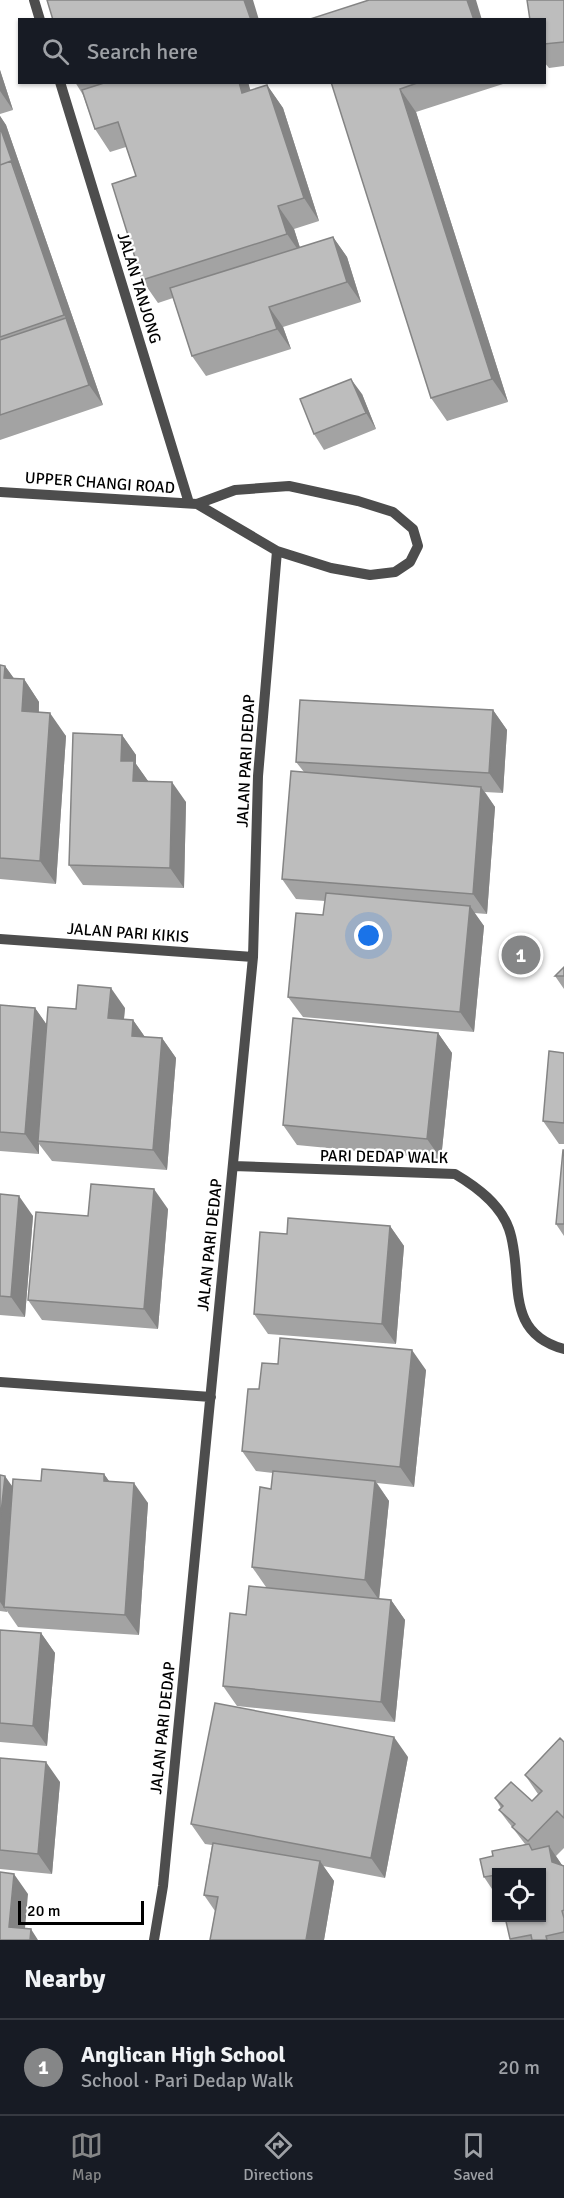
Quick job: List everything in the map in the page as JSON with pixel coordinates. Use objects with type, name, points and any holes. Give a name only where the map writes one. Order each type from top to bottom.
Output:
[{"type":"street","points":[[34,0],[39,18]]},
{"type":"street","name":"JALAN TANJONG","points":[[61,84],[193,504]]},
{"type":"street","name":"UPPER CHANGI ROAD","points":[[0,492],[193,504],[235,490],[289,486],[358,501],[393,512],[413,529],[418,546],[410,562],[395,572],[370,575],[331,568],[277,551],[193,504]]},
{"type":"street","name":"JALAN PARI DEDAP","points":[[154,1940],[163,1886],[253,957],[258,776],[277,551]]},
{"type":"street","name":"JALAN PARI KIKIS","points":[[0,939],[253,957]]},
{"type":"street","name":"PARI DEDAP WALK","points":[[233,1167],[455,1174],[484,1194],[501,1214],[508,1228],[513,1244],[520,1311],[530,1329],[547,1344],[564,1348]]},
{"type":"street","points":[[0,1382],[211,1397]]},
{"type":"building","points":[[47,0],[244,0],[250,18],[52,18]]},
{"type":"building","points":[[369,0],[467,0],[473,18],[313,18]]},
{"type":"building","points":[[527,0],[564,0],[564,42],[546,44],[546,18],[530,18]]},
{"type":"building","points":[[101,84],[240,84],[242,93],[267,85],[304,198],[278,206],[287,234],[142,280],[112,184],[136,176],[118,122],[95,129],[82,90]]},
{"type":"building","points":[[332,84],[414,84],[400,89],[492,379],[431,398]]},
{"type":"building","points":[[0,127],[13,164],[11,161],[0,165]]},
{"type":"building","points":[[11,161],[64,315],[0,337],[0,165]]},
{"type":"building","points":[[333,237],[347,282],[269,307],[277,329],[192,356],[170,288]]},
{"type":"building","points":[[66,318],[89,385],[0,415],[0,340]]},
{"type":"building","points":[[351,379],[366,413],[314,434],[300,399]]},
{"type":"building","points":[[0,665],[5,666],[4,678],[24,679],[22,711],[50,713],[40,861],[0,858]]},
{"type":"building","points":[[300,700],[493,710],[489,773],[296,762]]},
{"type":"building","points":[[73,733],[122,735],[121,761],[134,761],[133,781],[172,782],[170,868],[69,865]]},
{"type":"building","points":[[291,771],[481,787],[473,894],[282,879]]},
{"type":"building","points":[[326,893],[470,906],[460,1012],[288,997],[296,913],[323,915]]},
{"type":"building","points":[[564,967],[564,976],[555,976]]},
{"type":"building","points":[[78,985],[111,988],[108,1018],[133,1020],[132,1036],[162,1038],[153,1150],[38,1141],[48,1007],[76,1009]]},
{"type":"building","points":[[0,1005],[35,1008],[25,1134],[0,1132]]},
{"type":"building","points":[[293,1018],[438,1033],[427,1139],[283,1125]]},
{"type":"building","points":[[549,1051],[564,1053],[564,1123],[543,1121]]},
{"type":"building","points":[[563,1150],[564,1224],[556,1224]]},
{"type":"building","points":[[91,1184],[154,1189],[144,1309],[28,1300],[36,1212],[88,1216]]},
{"type":"building","points":[[0,1194],[19,1196],[11,1297],[0,1296]]},
{"type":"building","points":[[288,1218],[390,1226],[382,1324],[254,1314],[260,1232],[287,1234]]},
{"type":"building","points":[[280,1338],[412,1350],[400,1467],[242,1451],[248,1389],[259,1389],[262,1363],[278,1364]]},
{"type":"building","points":[[42,1469],[104,1474],[104,1481],[134,1483],[125,1615],[4,1607],[13,1479],[41,1481]]},
{"type":"building","points":[[273,1471],[375,1481],[365,1580],[252,1567],[260,1487],[271,1489]]},
{"type":"building","points":[[0,1475],[5,1476],[0,1522]]},
{"type":"building","points":[[249,1586],[391,1600],[381,1702],[223,1686],[230,1613],[246,1615]]},
{"type":"building","points":[[0,1630],[41,1633],[33,1726],[0,1723]]},
{"type":"building","points":[[215,1703],[394,1737],[371,1858],[191,1824]]},
{"type":"building","points":[[560,1738],[564,1742],[564,1818],[557,1811],[528,1841],[512,1827],[515,1824],[499,1810],[503,1806],[495,1798],[511,1782],[532,1801],[542,1791],[525,1775]]},
{"type":"building","points":[[0,1758],[46,1762],[38,1854],[0,1850]]},
{"type":"building","points":[[213,1843],[320,1861],[306,1940],[210,1940],[218,1897],[204,1895]]},
{"type":"building","points":[[529,1844],[532,1850],[549,1846],[552,1862],[564,1866],[564,1910],[562,1911],[564,1932],[546,1936],[547,1940],[532,1940],[531,1935],[510,1939],[506,1922],[546,1922],[546,1868],[492,1868],[492,1876],[484,1877],[480,1859],[493,1856],[492,1851]]},
{"type":"building","points":[[0,1872],[14,1874],[9,1927],[31,1929],[30,1940],[0,1940]]},
{"type":"place","name":"Anglican High School","points":[[521,955]]}]
